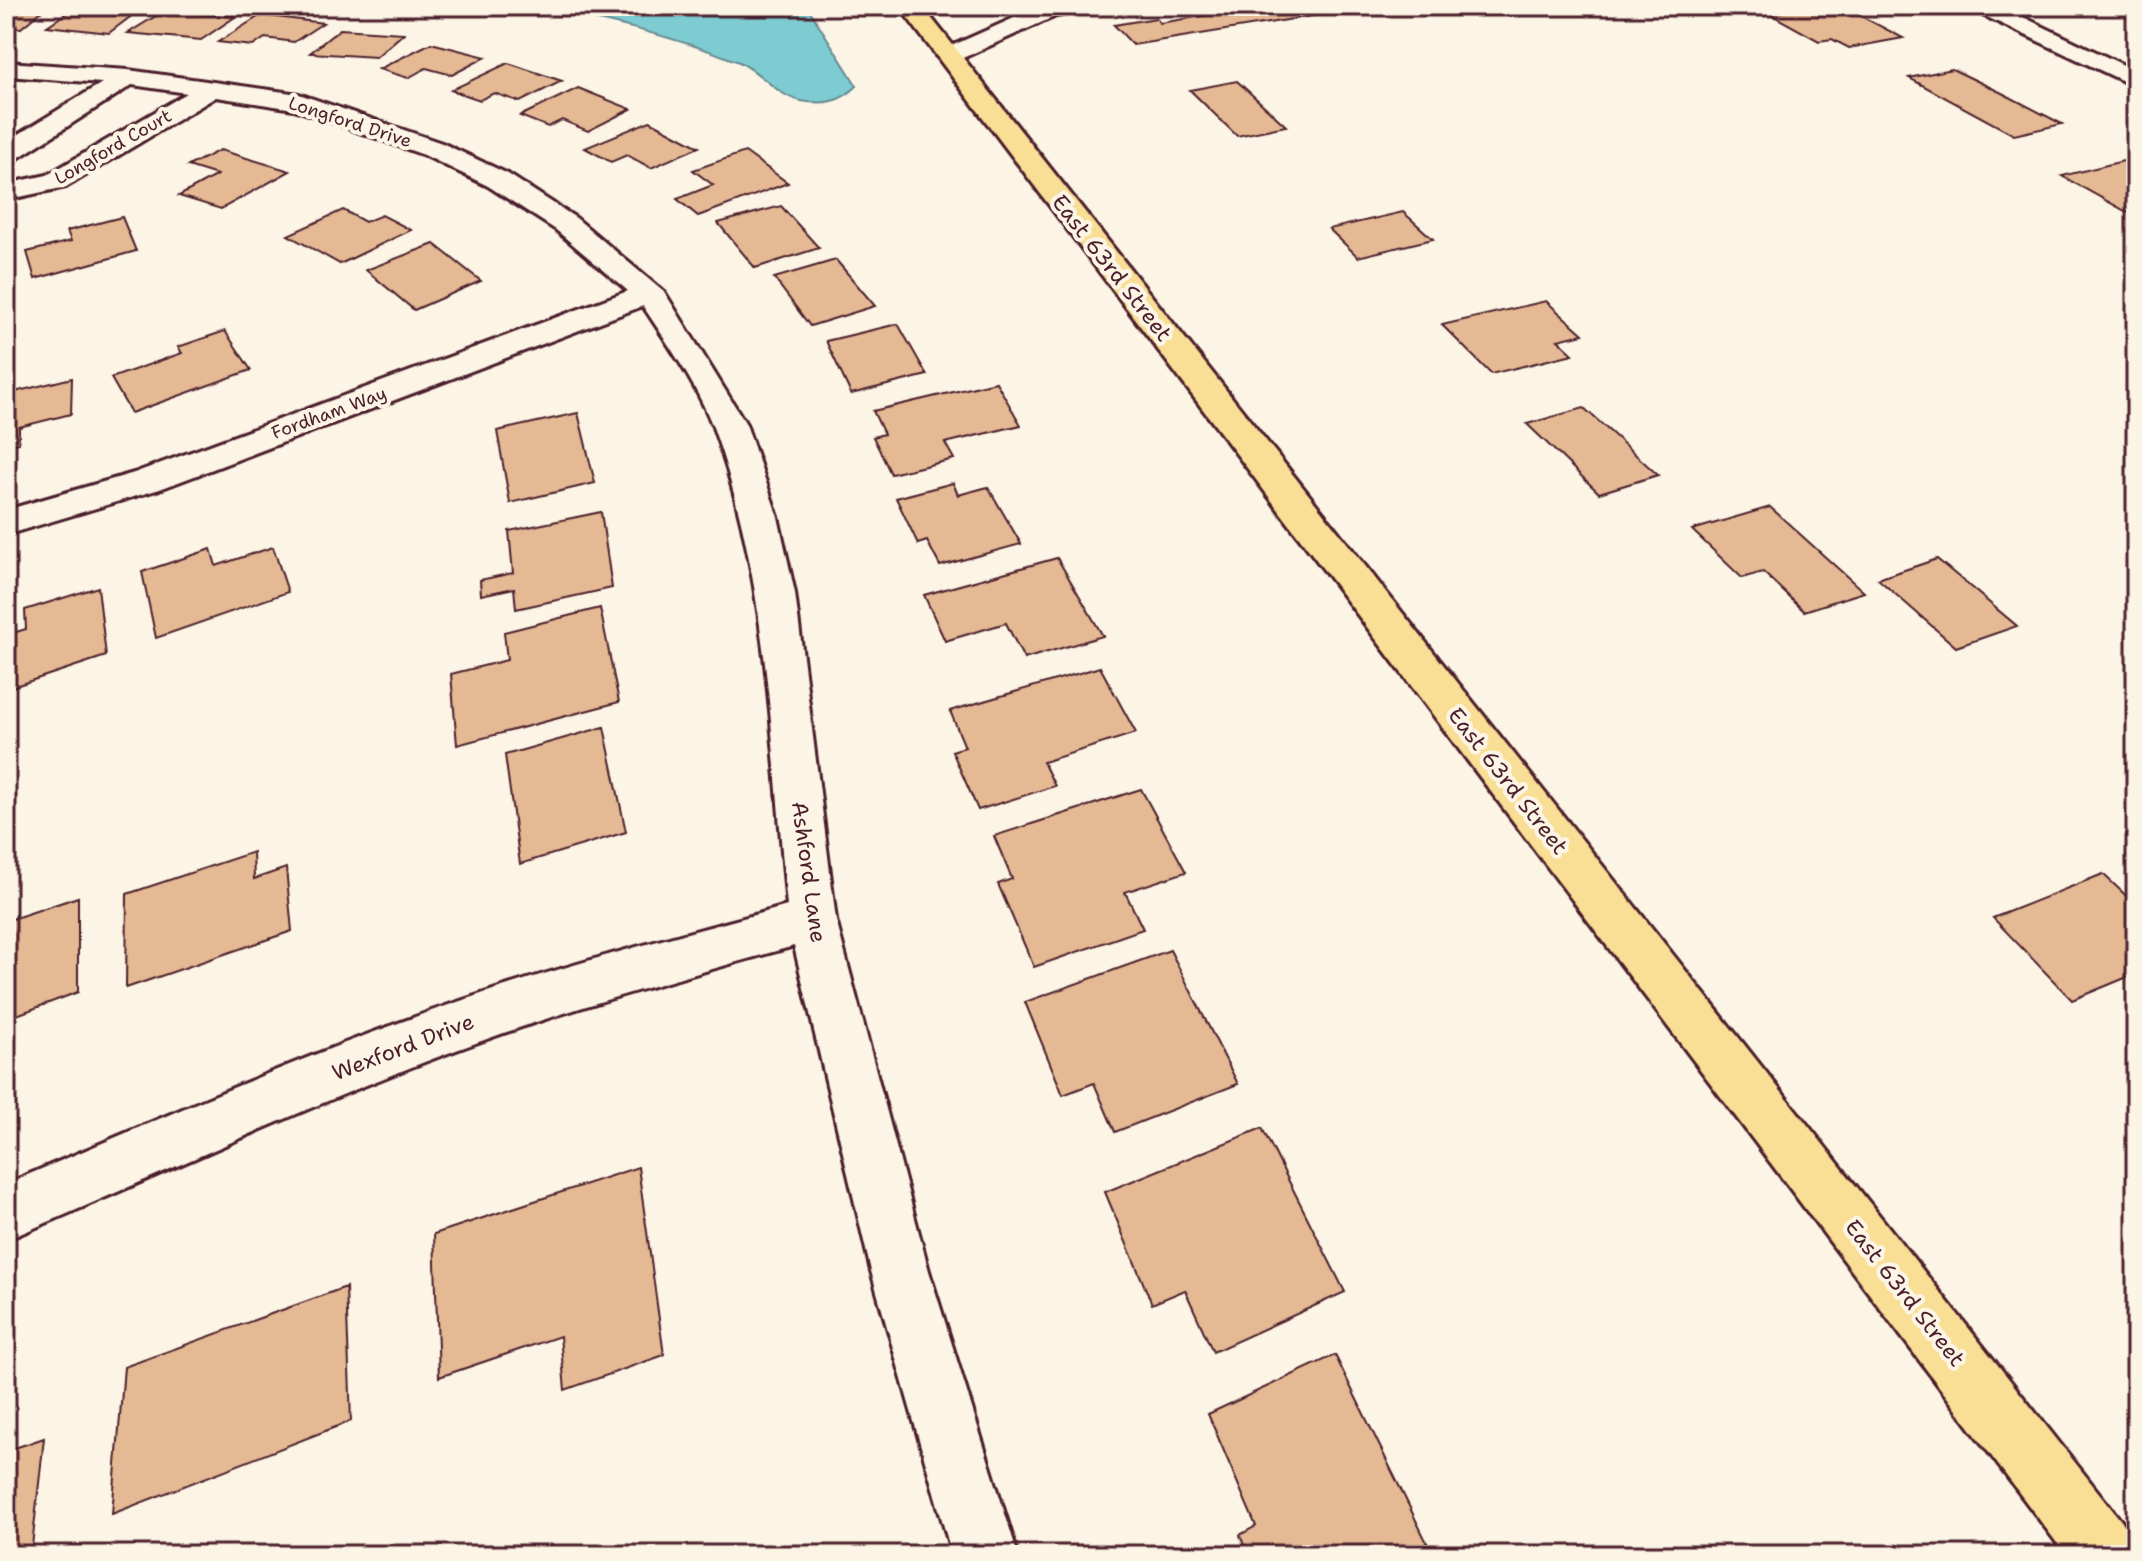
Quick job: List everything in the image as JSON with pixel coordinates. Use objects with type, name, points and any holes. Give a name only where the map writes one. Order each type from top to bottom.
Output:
[{"type":"main road","name":"East 63rd Street","points":[[911,8],[2107,1555]]},
{"type":"street","points":[[911,8],[940,6]]},
{"type":"street","points":[[948,56],[1048,8],[1077,6]]},
{"type":"street","points":[[1982,6],[2136,80]]},
{"type":"street","name":"Longford Drive","points":[[6,69],[128,77],[299,102],[433,149],[539,205],[650,293]]},
{"type":"street","points":[[6,154],[128,77]]},
{"type":"street","name":"Longford Court","points":[[6,192],[56,181],[214,88]]},
{"type":"street","name":"Fordham Way","points":[[6,523],[147,481],[650,293]]},
{"type":"street","name":"Ashford Lane","points":[[650,293],[690,354],[729,424],[760,517],[776,593],[812,920],[900,1271],[985,1555]]},
{"type":"street","name":"Wexford Drive","points":[[6,1212],[258,1103],[482,1017],[587,983],[812,920]]},
{"type":"water","points":[[531,6],[807,6],[857,86],[845,96],[832,101],[801,101],[784,94],[747,66],[713,52],[636,29]]},
{"type":"building","points":[[6,6],[48,6],[21,28],[6,28]]},
{"type":"building","points":[[77,6],[123,6],[113,14],[134,14],[109,33],[47,26]]},
{"type":"building","points":[[1264,6],[1343,6],[1348,10],[1133,45],[1114,25],[1156,18],[1160,23]]},
{"type":"building","points":[[1814,6],[1842,6],[1903,38],[1849,48],[1832,39],[1819,41],[1770,14]]},
{"type":"building","points":[[164,11],[235,17],[201,40],[128,33]]},
{"type":"building","points":[[261,15],[323,23],[294,42],[265,38],[253,46],[218,42]]},
{"type":"building","points":[[340,29],[404,33],[376,57],[310,53]]},
{"type":"building","points":[[431,43],[486,57],[452,75],[426,68],[408,78],[379,69]]},
{"type":"building","points":[[508,63],[562,81],[520,102],[494,93],[480,100],[451,90]]},
{"type":"building","points":[[1952,69],[2062,124],[2014,135],[1909,78]]},
{"type":"building","points":[[1237,81],[1286,126],[1237,136],[1190,90]]},
{"type":"building","points":[[578,88],[631,109],[588,131],[562,120],[548,127],[520,116]]},
{"type":"building","points":[[650,121],[699,147],[651,168],[627,155],[611,162],[585,148]]},
{"type":"building","points":[[220,150],[290,171],[221,209],[179,196],[217,175],[188,166]]},
{"type":"building","points":[[745,152],[788,183],[698,216],[677,199],[713,185],[693,170]]},
{"type":"building","points":[[2123,161],[2136,168],[2136,217],[2062,176]]},
{"type":"building","points":[[781,206],[819,248],[755,268],[718,223]]},
{"type":"building","points":[[343,210],[365,222],[382,215],[411,230],[340,264],[288,235]]},
{"type":"building","points":[[1403,212],[1433,239],[1358,257],[1329,229]]},
{"type":"building","points":[[122,217],[136,251],[35,279],[27,252],[71,241],[67,231]]},
{"type":"building","points":[[434,244],[481,281],[414,310],[366,270]]},
{"type":"building","points":[[836,260],[875,306],[810,326],[774,278]]},
{"type":"building","points":[[1546,301],[1583,334],[1558,340],[1573,354],[1491,374],[1442,325]]},
{"type":"building","points":[[898,324],[927,375],[851,394],[826,341]]},
{"type":"building","points":[[225,331],[251,370],[131,413],[111,378],[182,353],[178,347]]},
{"type":"building","points":[[72,378],[71,414],[19,427],[19,443],[6,446],[6,394]]},
{"type":"building","points":[[996,382],[1021,425],[945,443],[954,459],[891,474],[873,437],[884,434],[873,411]]},
{"type":"building","points":[[1584,408],[1658,475],[1599,493],[1527,424]]},
{"type":"building","points":[[578,413],[595,483],[510,503],[497,431]]},
{"type":"building","points":[[953,483],[958,495],[988,487],[1021,544],[940,566],[927,541],[918,544],[896,498]]},
{"type":"building","points":[[1770,507],[1864,592],[1804,611],[1763,572],[1742,578],[1692,530]]},
{"type":"building","points":[[601,512],[612,588],[516,609],[514,588],[481,595],[480,580],[513,573],[509,531]]},
{"type":"building","points":[[273,547],[288,592],[156,638],[142,572],[211,549],[216,566]]},
{"type":"building","points":[[1057,558],[1103,636],[1024,659],[1006,623],[945,641],[924,595]]},
{"type":"building","points":[[1937,559],[2017,626],[1956,647],[1878,579]]},
{"type":"building","points":[[98,587],[106,656],[6,689],[6,635],[26,629],[25,610]]},
{"type":"building","points":[[600,608],[619,702],[457,745],[451,674],[507,660],[504,632]]},
{"type":"building","points":[[1100,667],[1136,733],[1043,762],[1055,786],[978,810],[952,751],[965,747],[950,711]]},
{"type":"building","points":[[604,727],[626,832],[520,864],[505,755]]},
{"type":"building","points":[[1141,789],[1186,872],[1125,892],[1143,929],[1034,967],[998,884],[1012,879],[994,836]]},
{"type":"building","points":[[253,852],[254,879],[286,868],[292,931],[126,988],[127,894]]},
{"type":"building","points":[[2103,874],[2136,905],[2136,982],[2130,976],[2072,1000],[1993,918]]},
{"type":"building","points":[[78,897],[78,992],[6,1019],[6,921]]},
{"type":"building","points":[[1170,950],[1238,1084],[1115,1132],[1094,1083],[1063,1095],[1025,1002]]},
{"type":"building","points":[[1262,1128],[1345,1292],[1213,1352],[1185,1290],[1152,1304],[1105,1192]]},
{"type":"building","points":[[638,1167],[664,1355],[565,1390],[560,1336],[439,1377],[434,1234]]},
{"type":"building","points":[[346,1287],[351,1421],[112,1514],[124,1367]]},
{"type":"building","points":[[1335,1355],[1433,1555],[1248,1555],[1240,1535],[1256,1526],[1208,1414]]},
{"type":"building","points":[[44,1438],[31,1555],[6,1555],[6,1451]]}]
